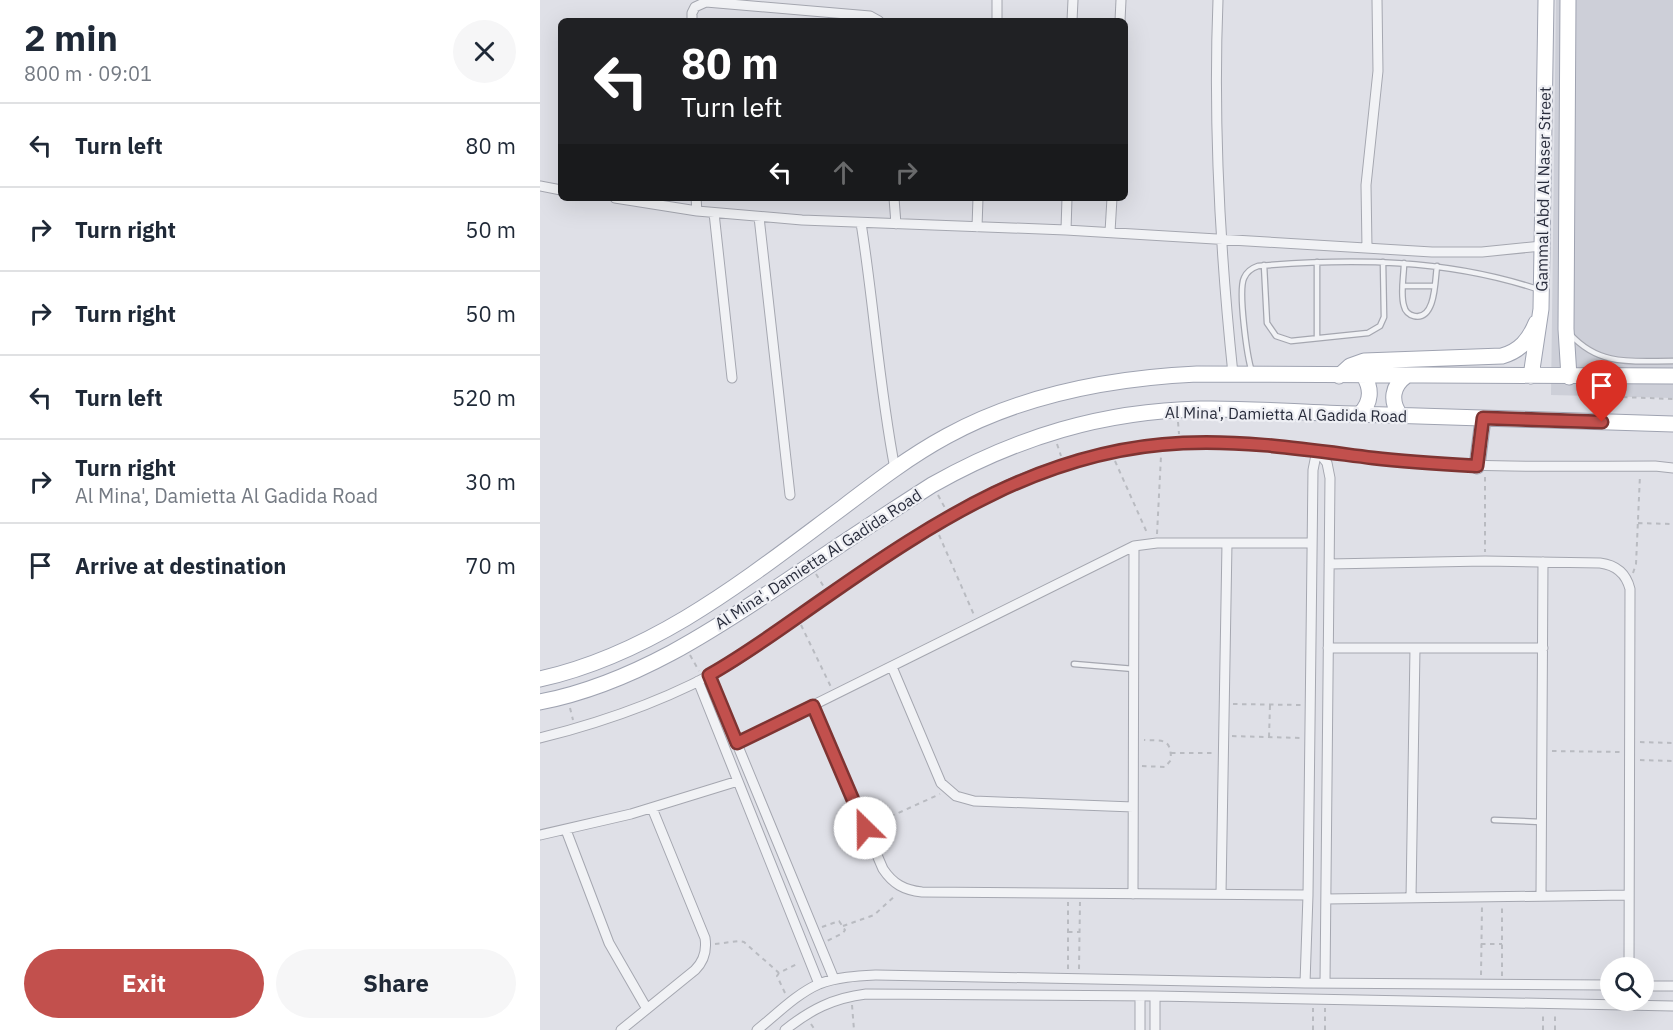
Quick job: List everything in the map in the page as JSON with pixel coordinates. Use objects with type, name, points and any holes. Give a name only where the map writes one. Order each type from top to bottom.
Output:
[{"type":"main road","name":"Gammal Abd Al Naser Street","points":[[1531,376],[1541,309],[1546,0]]},
{"type":"main road","name":"Gammal Abd Al Naser Street","points":[[1568,0],[1566,329],[1569,377]]},
{"type":"main road","points":[[1339,376],[1350,366],[1364,361],[1494,357],[1509,354],[1527,341],[1541,309]]},
{"type":"main road","points":[[1539,331],[1544,339],[1553,341],[1562,338],[1566,329]]},
{"type":"main road","name":"Al Mina', Damietta Al Gadida Road","points":[[540,678],[597,662],[693,615],[738,586],[895,469],[948,436],[987,417],[1027,402],[1111,382],[1154,376],[1253,374],[1569,377],[1656,369],[1673,376]]},
{"type":"main road","points":[[1360,414],[1369,399],[1369,387],[1364,376]]},
{"type":"main road","points":[[1400,415],[1393,397],[1397,385],[1406,376]]},
{"type":"main road","name":"Al Mina', Damietta Al Gadida Road","points":[[540,702],[601,684],[652,663],[749,606],[932,485],[996,452],[1052,432],[1121,416],[1202,409],[1673,424]]},
{"type":"main road","points":[[1481,466],[1483,418]]},
{"type":"street","points":[[997,0],[998,18]]},
{"type":"street","points":[[1072,18],[1073,0]]},
{"type":"street","points":[[1120,0],[1120,18]]},
{"type":"street","points":[[1218,0],[1218,118],[1222,238],[1233,374]]},
{"type":"street","points":[[1367,248],[1366,176],[1378,80],[1377,0]]},
{"type":"street","points":[[693,18],[695,6],[706,2],[874,18]]},
{"type":"street","points":[[540,186],[558,189]]},
{"type":"street","points":[[634,201],[697,211],[759,217],[1110,232],[1367,248],[1470,252],[1542,246]]},
{"type":"street","points":[[696,201],[697,211]]},
{"type":"street","points":[[894,201],[896,224]]},
{"type":"street","points":[[977,227],[978,201]]},
{"type":"street","points":[[1066,201],[1066,230]]},
{"type":"street","points":[[1110,232],[1112,201]]},
{"type":"street","points":[[714,213],[732,378]]},
{"type":"street","points":[[759,217],[790,495]]},
{"type":"street","points":[[861,222],[887,428],[895,469]]},
{"type":"street","points":[[540,738],[618,717],[703,679],[766,640],[828,595],[950,516],[1018,480],[1064,464],[1112,453],[1180,443],[1253,443],[1413,462],[1481,466],[1673,468]]},
{"type":"street","points":[[1305,983],[1313,470],[1317,450]]},
{"type":"street","points":[[1317,450],[1327,463],[1329,471],[1326,983]]},
{"type":"street","points":[[737,743],[1134,546],[1154,543],[1312,543]]},
{"type":"street","points":[[1221,894],[1227,543]]},
{"type":"street","points":[[1132,894],[1134,546]]},
{"type":"street","points":[[1329,564],[1485,561],[1608,564],[1615,567],[1626,578],[1630,589],[1629,957]]},
{"type":"street","points":[[1541,896],[1543,562]]},
{"type":"street","points":[[1328,648],[1543,648]]},
{"type":"street","points":[[1411,898],[1415,648]]},
{"type":"street","points":[[892,666],[942,783],[948,791],[964,800],[974,801],[1133,807]]},
{"type":"street","points":[[703,679],[737,743],[834,979]]},
{"type":"street","points":[[703,679],[738,781],[819,984]]},
{"type":"street","points":[[813,706],[883,869],[888,877],[903,888],[922,892],[1308,894]]},
{"type":"street","points":[[540,835],[652,808],[738,781]]},
{"type":"street","points":[[621,1030],[700,965],[706,952],[706,945],[652,808]]},
{"type":"street","points":[[566,830],[605,935],[647,1009]]},
{"type":"street","points":[[1326,899],[1629,895]]},
{"type":"street","points":[[757,1030],[819,984],[834,979],[876,975],[1305,983],[1600,985]]},
{"type":"street","points":[[1654,986],[1673,986]]},
{"type":"street","points":[[785,1030],[815,1008],[852,996],[880,994],[1155,996],[1673,1006]]},
{"type":"street","points":[[1140,996],[1140,1030]]},
{"type":"street","points":[[1155,996],[1155,1030]]},
{"type":"lane","points":[[1253,374],[1246,350],[1242,284],[1249,271],[1264,265],[1317,262],[1404,263],[1437,266],[1497,277],[1541,290]]},
{"type":"lane","points":[[1317,262],[1317,338]]},
{"type":"lane","points":[[1264,265],[1267,323],[1272,332],[1286,340],[1368,333],[1380,326],[1384,317],[1383,262]]},
{"type":"lane","points":[[1404,263],[1405,309],[1416,316],[1425,314],[1430,308],[1437,266]]},
{"type":"lane","points":[[1403,286],[1434,286]]},
{"type":"lane","points":[[1566,329],[1584,348],[1601,357],[1656,369],[1673,361]]},
{"type":"lane","points":[[1074,664],[1134,669]]},
{"type":"lane","points":[[1494,820],[1541,822]]},
{"type":"path","points":[[1596,396],[1673,399]]},
{"type":"path","points":[[1177,410],[1180,443]]},
{"type":"path","points":[[1052,432],[1064,464]]},
{"type":"path","points":[[1154,543],[1162,445]]},
{"type":"path","points":[[1112,453],[1154,543]]},
{"type":"path","points":[[1481,466],[1485,561]]},
{"type":"path","points":[[1626,578],[1634,572],[1636,564],[1640,466]]},
{"type":"path","points":[[932,485],[950,516]]},
{"type":"path","points":[[1638,523],[1673,524]]},
{"type":"path","points":[[935,526],[978,623]]},
{"type":"path","points":[[810,565],[828,595]]},
{"type":"path","points":[[797,617],[834,695]]},
{"type":"path","points":[[685,645],[703,679]]},
{"type":"path","points":[[566,695],[576,729]]},
{"type":"path","points":[[1224,704],[1310,706]]},
{"type":"path","points":[[1269,737],[1270,705]]},
{"type":"path","points":[[1224,736],[1310,738]]},
{"type":"path","points":[[1133,740],[1164,741],[1171,748],[1171,760],[1165,767],[1133,766]]},
{"type":"path","points":[[1630,742],[1673,743]]},
{"type":"path","points":[[1542,751],[1673,761]]},
{"type":"path","points":[[1171,753],[1223,753]]},
{"type":"path","points":[[865,828],[948,791]]},
{"type":"path","points":[[843,926],[874,915],[903,888]]},
{"type":"path","points":[[1068,979],[1069,894]]},
{"type":"path","points":[[1079,979],[1080,894]]},
{"type":"path","points":[[1481,984],[1482,897]]},
{"type":"path","points":[[1502,897],[1502,984]]},
{"type":"path","points":[[814,931],[837,921],[841,922],[845,930],[820,945]]},
{"type":"path","points":[[1068,932],[1080,932]]},
{"type":"path","points":[[706,945],[744,942],[779,973]]},
{"type":"path","points":[[1481,944],[1502,944]]},
{"type":"path","points":[[779,973],[809,958]]},
{"type":"path","points":[[779,973],[778,979],[791,1003]]},
{"type":"path","points":[[852,996],[854,1030]]},
{"type":"path","points":[[1313,1030],[1314,999]]},
{"type":"path","points":[[1325,1030],[1326,999]]},
{"type":"path","points":[[1543,1003],[1543,1030]]},
{"type":"path","points":[[1555,1030],[1556,1004]]},
{"type":"shaded area","points":[[1556,0],[1673,0],[1673,398],[1551,395]]},
{"type":"route","points":[[865,828],[813,706],[737,743],[709,675],[766,640],[861,573],[950,516],[988,495],[1050,468],[1082,459],[1149,446],[1202,442],[1262,444],[1372,458],[1477,466],[1483,418],[1602,422]]}]
